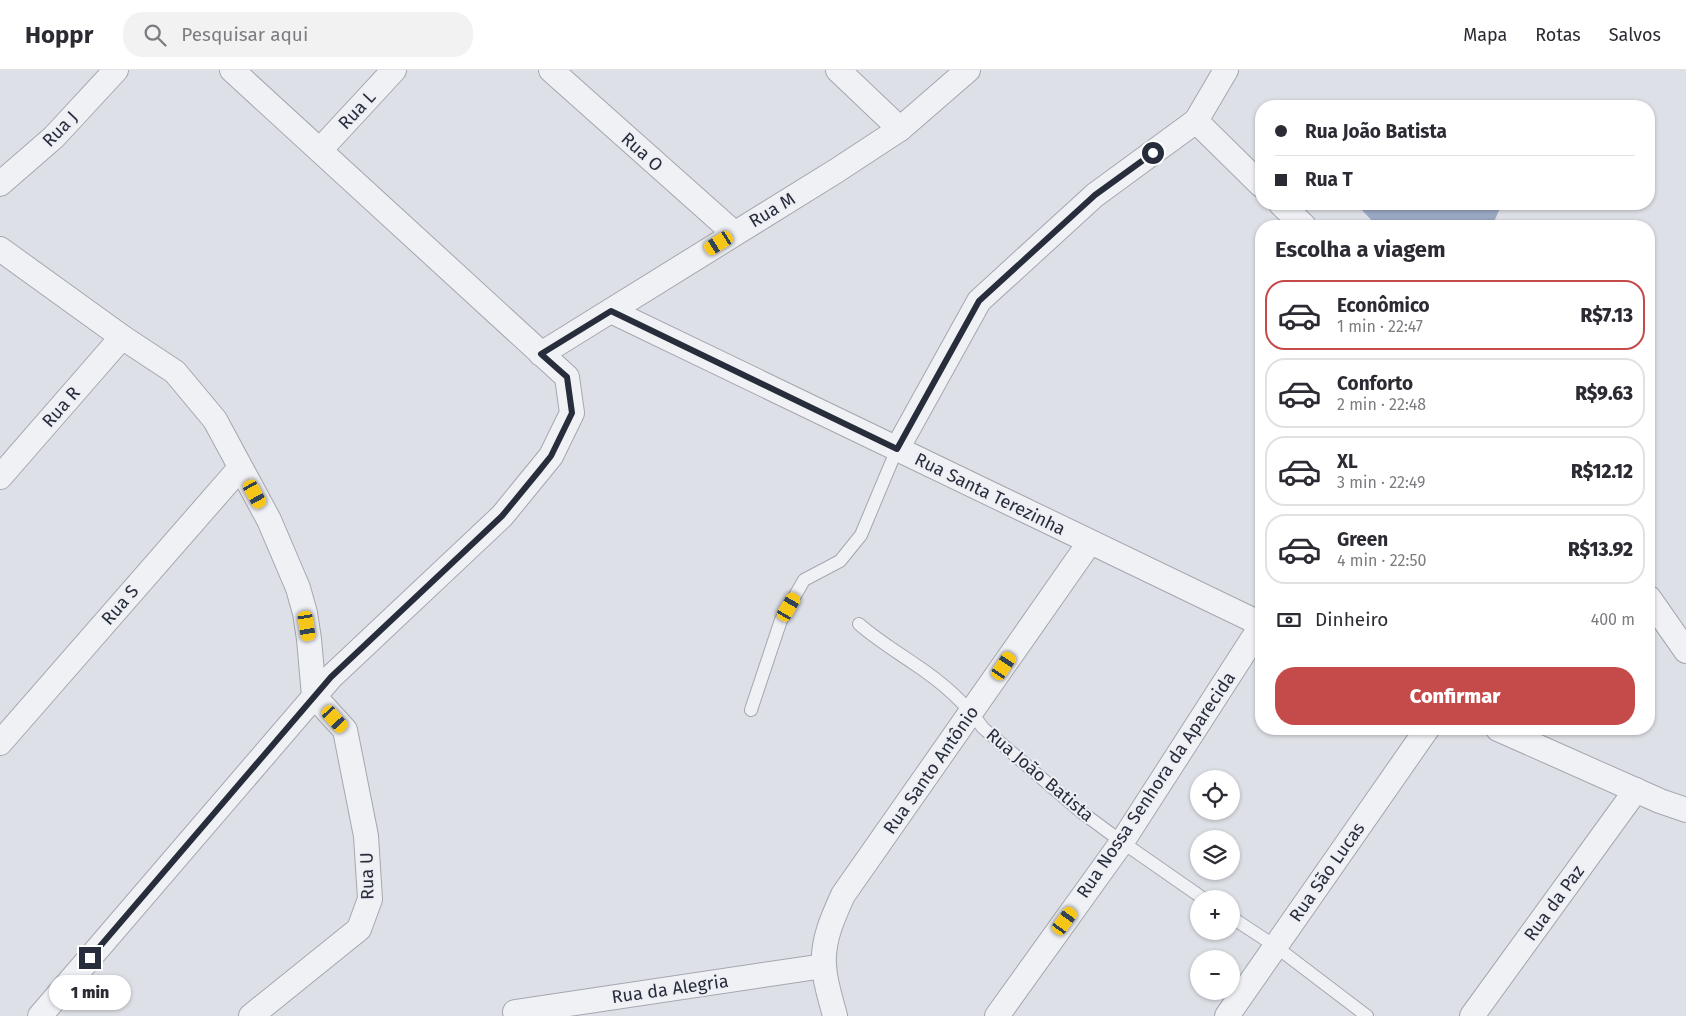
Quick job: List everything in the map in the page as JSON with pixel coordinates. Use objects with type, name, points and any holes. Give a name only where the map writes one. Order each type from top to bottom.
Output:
[{"type":"street","name":"Rua J","points":[[0,184],[54,137],[116,70]]},
{"type":"street","points":[[40,1016],[331,677],[502,516],[551,456],[572,413],[567,377],[232,70]]},
{"type":"street","name":"Rua L","points":[[320,150],[394,70]]},
{"type":"street","name":"Rua O","points":[[551,70],[734,233]]},
{"type":"street","points":[[838,70],[900,129]]},
{"type":"street","name":"Rua M","points":[[541,354],[836,171],[900,129],[968,70]]},
{"type":"street","points":[[897,449],[979,301],[1095,195],[1196,121],[1226,70]]},
{"type":"street","points":[[1196,121],[1255,179]]},
{"type":"street","points":[[1287,210],[1298,220]]},
{"type":"street","points":[[0,249],[174,372],[215,420],[270,520],[298,588],[306,613],[314,696]]},
{"type":"street","name":"Rua Santa Terezinha","points":[[611,311],[1255,622]]},
{"type":"street","name":"Rua R","points":[[0,477],[122,337]]},
{"type":"street","name":"Rua S","points":[[0,743],[240,468]]},
{"type":"street","name":"Rua Santo Antônio","points":[[834,1016],[824,966],[830,923],[843,896],[1090,542]]},
{"type":"street","points":[[1655,607],[1686,651]]},
{"type":"street","name":"Rua Nossa Senhora da Aparecida","points":[[997,1016],[1122,842],[1255,634]]},
{"type":"street","name":"Rua U","points":[[251,1016],[360,929],[370,900],[366,836],[345,730],[314,696]]},
{"type":"street","name":"Rua São Lucas","points":[[1227,1016],[1423,735]]},
{"type":"street","points":[[1512,735],[1660,801],[1686,810]]},
{"type":"street","name":"Rua da Paz","points":[[1472,1016],[1636,790]]},
{"type":"street","name":"Rua da Alegria","points":[[515,1012],[824,966]]},
{"type":"lane","points":[[751,710],[781,620],[804,580],[840,561],[861,535],[897,449]]},
{"type":"lane","name":"Rua João Batista","points":[[859,624],[915,664],[952,694],[972,712],[983,728],[1080,811],[1191,890]]},
{"type":"lane","points":[[1240,923],[1275,946],[1367,1016]]},
{"type":"water","points":[[1362,210],[1499,210],[1495,220],[1371,220]]},
{"type":"route","points":[[90,958],[331,677],[502,516],[551,456],[572,413],[567,377],[541,354],[611,311],[897,449],[979,301],[1095,195],[1153,153]]}]
